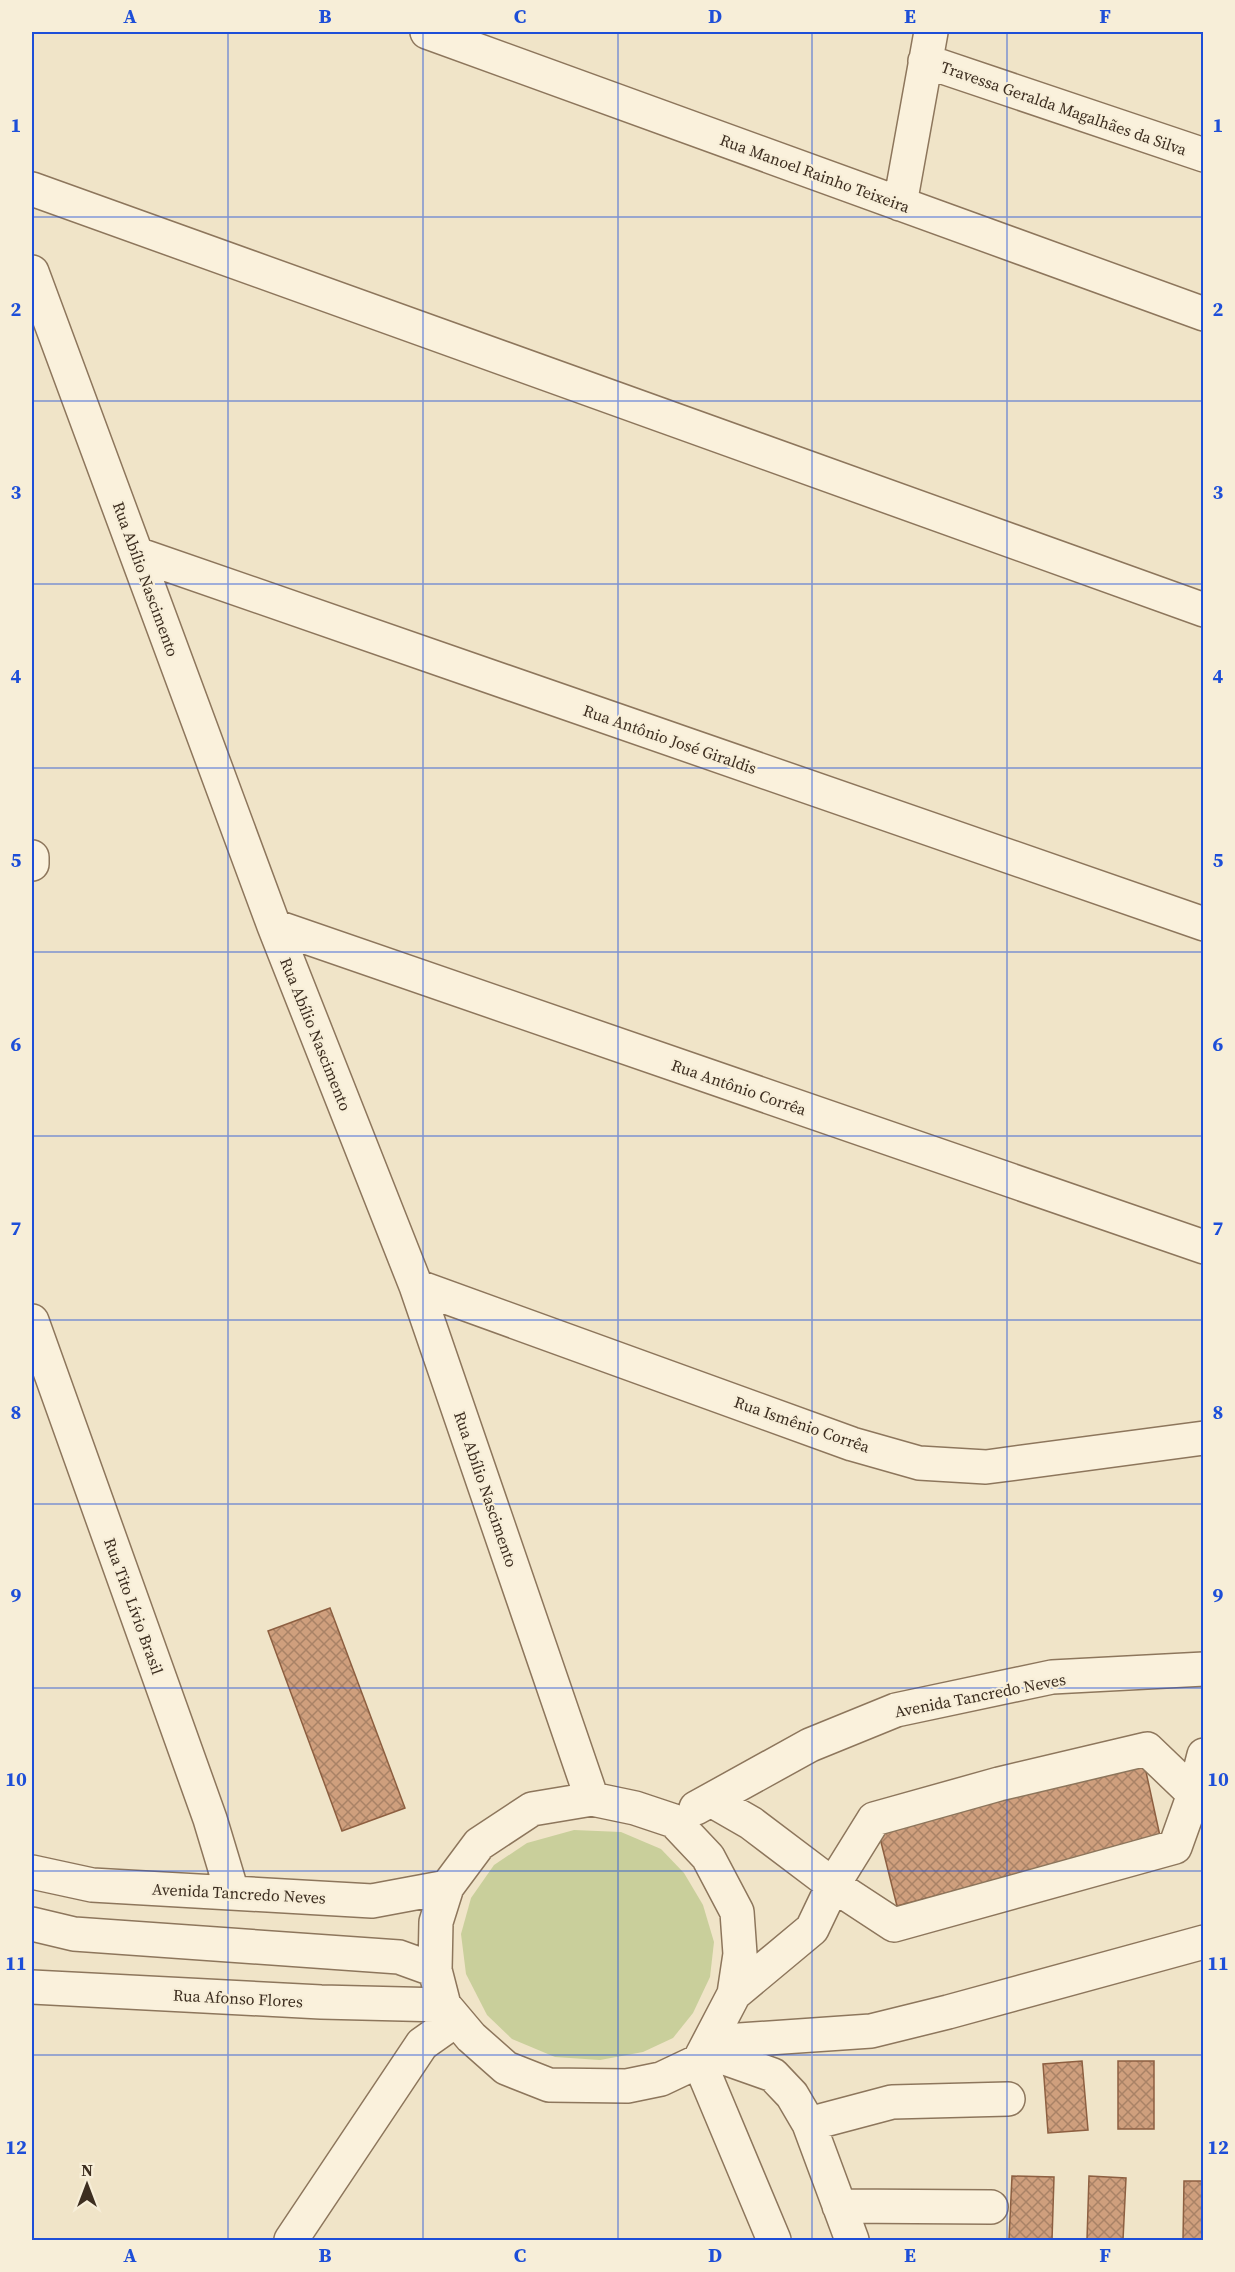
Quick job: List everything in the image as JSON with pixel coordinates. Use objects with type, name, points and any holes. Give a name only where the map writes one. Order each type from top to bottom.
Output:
[{"type":"street","name":"Rua Manoel Rainho Teixeira","points":[[427,32],[1203,314]]},
{"type":"street","points":[[900,204],[928,46]]},
{"type":"street","name":"Travessa Geralda Magalhães da Silva","points":[[928,46],[1203,155]]},
{"type":"street","points":[[32,189],[1203,610]]},
{"type":"street","name":"Rua Abílio Nascimento","points":[[32,272],[274,926],[416,1286],[592,1799]]},
{"type":"street","name":"Rua Antônio José Giraldis","points":[[137,554],[1203,924]]},
{"type":"street","points":[[32,857],[32,864]]},
{"type":"street","name":"Rua Antônio Corrêa","points":[[274,926],[1203,1247]]},
{"type":"street","name":"Rua Ismênio Corrêa","points":[[416,1286],[852,1444],[919,1463],[986,1467],[1203,1438]]},
{"type":"street","name":"Rua Tito Lívio Brasil","points":[[32,1321],[210,1819],[232,1892]]},
{"type":"street","name":"Avenida Tancredo Neves","points":[[674,1821],[810,1745],[896,1710],[1052,1677],[1203,1669]]},
{"type":"street","points":[[734,1994],[812,1929],[833,1886],[874,1819],[999,1784],[1148,1749],[1199,1801]]},
{"type":"street","points":[[711,1800],[751,1823],[833,1886],[894,1925],[1175,1847],[1199,1801],[1203,1755]]},
{"type":"street","points":[[774,2241],[705,2052],[734,1994],[740,1954],[737,1912],[708,1857],[674,1821],[634,1808],[592,1799],[532,1809],[479,1844],[447,1887],[436,1922],[435,1970],[450,2012],[471,2037],[506,2068],[549,2085],[627,2086],[661,2079],[705,2052],[871,2031],[1203,1942]]},
{"type":"street","name":"Avenida Tancredo Neves","points":[[32,1872],[92,1886],[372,1901],[447,1887]]},
{"type":"street","points":[[32,1924],[74,1934],[399,1957],[435,1970]]},
{"type":"street","name":"Rua Afonso Flores","points":[[32,1987],[321,2002],[450,2012]]},
{"type":"street","points":[[291,2241],[422,2044],[450,2012]]},
{"type":"street","points":[[705,2052],[773,2075],[792,2095],[809,2124],[852,2241]]},
{"type":"street","points":[[809,2124],[892,2102],[1008,2099]]},
{"type":"street","points":[[839,2206],[991,2207]]},
{"type":"green space","points":[[574,1830],[621,1832],[661,1849],[684,1873],[703,1905],[714,1942],[710,1977],[693,2013],[673,2038],[643,2052],[600,2060],[555,2057],[512,2039],[487,2015],[466,1974],[461,1934],[471,1898],[494,1865],[527,1843]]},
{"type":"building","points":[[330,1608],[405,1808],[342,1831],[268,1631]]},
{"type":"building","points":[[1143,1758],[1160,1836],[897,1906],[877,1826]]},
{"type":"building","points":[[1082,2061],[1088,2130],[1048,2133],[1043,2064]]},
{"type":"building","points":[[1118,2061],[1154,2061],[1154,2129],[1118,2129]]},
{"type":"building","points":[[1012,2176],[1054,2177],[1052,2240],[1009,2240]]},
{"type":"building","points":[[1089,2176],[1126,2178],[1123,2240],[1087,2240]]},
{"type":"building","points":[[1184,2181],[1204,2181],[1204,2240],[1183,2240]]}]
